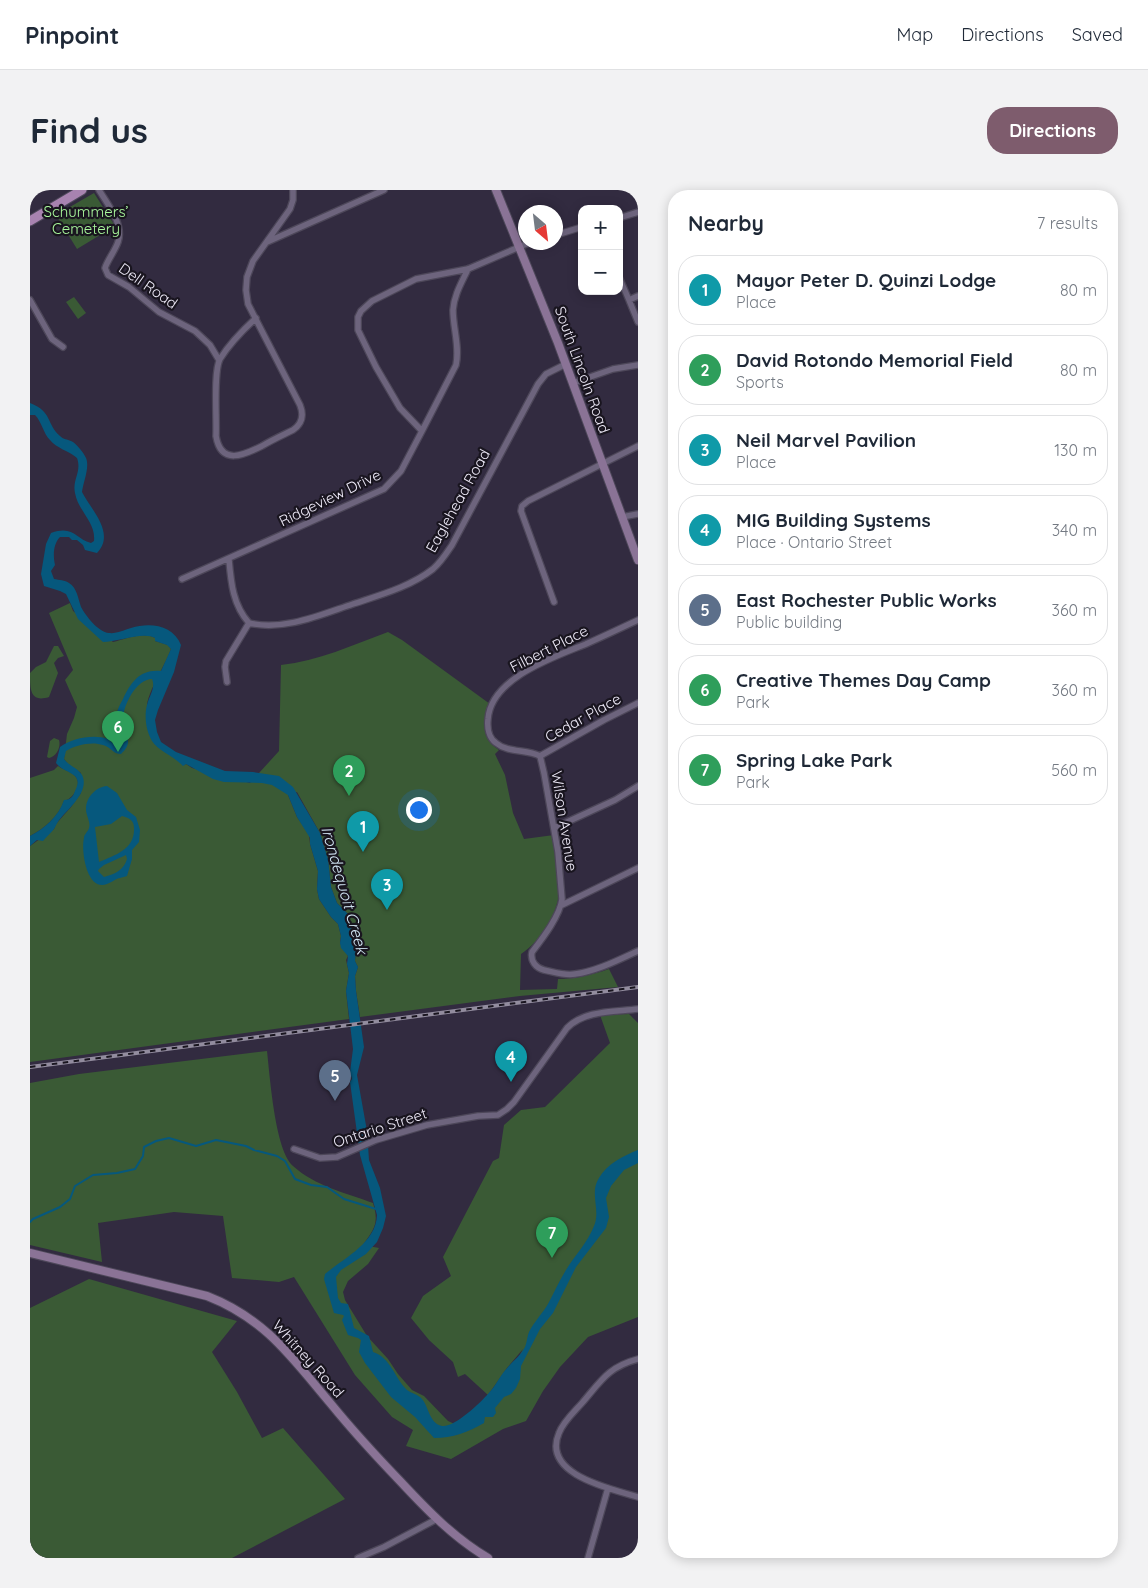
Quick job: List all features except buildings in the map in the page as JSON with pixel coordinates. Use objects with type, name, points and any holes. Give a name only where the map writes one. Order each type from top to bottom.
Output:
[{"type":"main road","points":[[30,221],[82,190]]},
{"type":"main road","name":"South Lincoln Road","points":[[496,190],[518,241]]},
{"type":"main road","name":"South Lincoln Road","points":[[522,250],[566,364],[638,560]]},
{"type":"main road","name":"Whitney Road","points":[[30,1253],[207,1296],[223,1302],[254,1321],[280,1343],[356,1433],[437,1519],[488,1558]]},
{"type":"street","name":"Dell Road","points":[[99,190],[117,221],[120,231],[117,245],[105,268],[108,275],[129,287],[158,312],[195,330],[210,345],[219,360]]},
{"type":"street","points":[[256,318],[219,360],[216,436],[218,444],[225,453],[231,456],[243,454],[298,426],[302,417],[300,405],[256,318],[248,304],[247,297],[247,276],[253,261],[292,204],[293,190]]},
{"type":"street","points":[[267,242],[384,190]]},
{"type":"street","points":[[623,217],[638,212]]},
{"type":"street","points":[[563,233],[578,228]]},
{"type":"street","points":[[422,431],[396,403],[358,330],[358,317],[372,301],[416,279],[468,269],[518,247]]},
{"type":"street","name":"Ridgeview Drive","points":[[182,579],[384,489],[401,471],[456,365],[457,353],[453,308],[459,287],[468,269]]},
{"type":"street","points":[[623,286],[638,322]]},
{"type":"street","points":[[629,300],[638,296]]},
{"type":"street","points":[[30,300],[52,339],[63,347]]},
{"type":"street","name":"Eaglehead Road","points":[[249,623],[272,625],[305,620],[406,585],[432,569],[440,562],[452,545],[538,384],[546,374],[566,364]]},
{"type":"street","points":[[573,383],[613,369],[638,365]]},
{"type":"street","points":[[554,602],[521,508],[528,501],[638,446]]},
{"type":"street","points":[[622,517],[638,514]]},
{"type":"street","points":[[227,682],[226,661],[249,623],[239,608],[233,594],[228,560]]},
{"type":"street","name":"Filbert Place","points":[[488,717],[489,710],[501,692],[524,672],[638,620]]},
{"type":"street","name":"Cedar Place","points":[[540,756],[638,703]]},
{"type":"street","name":"Wilson Avenue","points":[[488,717],[490,738],[496,744],[504,748],[540,756],[554,828],[561,877],[562,905]]},
{"type":"street","points":[[554,828],[615,800],[638,786]]},
{"type":"street","points":[[638,868],[562,905],[532,952],[531,957],[539,969],[574,975],[601,967],[638,951]]},
{"type":"street","name":"Ontario Street","points":[[294,1149],[320,1158],[337,1157],[372,1142],[426,1125],[502,1113],[514,1102],[572,1023],[587,1016],[638,1009]]},
{"type":"street","points":[[638,1359],[616,1367],[607,1374],[565,1422],[556,1441],[560,1458],[570,1471],[587,1481],[638,1497]]},
{"type":"street","points":[[588,1558],[608,1488]]},
{"type":"street","points":[[358,1558],[384,1547],[437,1519]]},
{"type":"green space","name":"Schummers’ Cemetery","points":[[94,193],[115,226],[77,249],[56,215]]},
{"type":"green space","points":[[74,297],[86,313],[78,319],[66,302]]},
{"type":"green space","points":[[70,603],[73,611],[113,642],[146,635],[155,638],[155,641],[168,645],[171,649],[153,687],[147,708],[161,749],[176,758],[183,765],[186,764],[192,768],[250,783],[279,751],[281,665],[322,656],[388,632],[402,640],[490,704],[485,724],[486,735],[499,750],[495,754],[505,775],[513,813],[524,839],[554,835],[559,879],[558,901],[551,919],[541,935],[521,954],[520,990],[557,989],[558,979],[584,976],[609,969],[618,987],[520,996],[360,1017],[355,976],[358,967],[355,961],[356,948],[353,944],[348,914],[337,903],[331,887],[328,859],[320,833],[297,792],[288,795],[297,817],[309,834],[318,871],[317,889],[319,899],[338,924],[341,936],[340,943],[348,956],[346,960],[349,973],[346,991],[349,1019],[30,1062],[30,846],[54,829],[81,793],[81,773],[64,759],[67,734],[77,707],[65,680],[73,670],[49,613]]},
{"type":"green space","points":[[54,646],[58,646],[64,656],[58,658],[54,663],[58,673],[49,697],[38,698],[32,693],[30,673],[36,667],[46,662]]},
{"type":"green space","points":[[54,738],[59,740],[59,748],[49,758],[47,757],[50,741]]},
{"type":"green space","points":[[58,766],[75,776],[78,783],[76,791],[64,801],[59,812],[50,822],[30,836],[30,778],[54,770]]},
{"type":"green space","points":[[629,1014],[638,1023],[638,1317],[588,1337],[560,1367],[543,1391],[526,1421],[503,1429],[451,1459],[406,1446],[413,1430],[392,1417],[355,1375],[294,1277],[279,1282],[232,1278],[223,1216],[174,1212],[98,1223],[102,1262],[30,1245],[30,1083],[79,1074],[267,1051],[274,1112],[287,1158],[293,1166],[311,1179],[373,1203],[376,1221],[363,1245],[379,1248],[368,1264],[348,1281],[343,1292],[345,1300],[367,1336],[412,1390],[424,1396],[448,1421],[459,1426],[502,1389],[523,1349],[488,1395],[465,1374],[458,1377],[453,1362],[429,1340],[411,1318],[423,1296],[451,1276],[443,1257],[493,1161],[499,1158],[504,1125],[521,1110],[545,1107],[610,1043],[600,1015]]},
{"type":"green space","points":[[89,1279],[237,1321],[212,1352],[237,1392],[262,1438],[283,1428],[345,1499],[232,1558],[30,1558],[30,1308]]},
{"type":"water","points":[[30,403],[42,410],[56,432],[80,448],[85,456],[87,466],[82,492],[96,514],[103,530],[104,538],[97,553],[85,550],[83,545],[77,540],[72,540],[69,537],[60,537],[55,547],[55,565],[51,571],[54,579],[66,581],[72,585],[76,590],[81,607],[86,615],[101,630],[114,633],[138,626],[153,625],[167,629],[177,638],[181,645],[174,672],[155,720],[161,742],[176,752],[225,771],[253,772],[279,776],[293,787],[320,833],[328,859],[331,887],[337,903],[348,914],[353,944],[356,948],[355,961],[358,967],[355,976],[356,991],[364,1047],[357,1075],[367,1131],[369,1160],[380,1188],[386,1216],[377,1242],[366,1254],[341,1270],[336,1277],[338,1298],[341,1303],[348,1304],[354,1328],[369,1336],[373,1352],[388,1363],[407,1390],[423,1400],[431,1417],[437,1424],[447,1426],[473,1409],[491,1391],[505,1370],[522,1353],[531,1328],[548,1304],[563,1274],[585,1243],[594,1226],[596,1220],[595,1190],[599,1178],[611,1165],[638,1150],[638,1163],[624,1170],[611,1186],[606,1198],[609,1217],[606,1228],[576,1267],[553,1313],[540,1329],[521,1366],[520,1379],[516,1388],[511,1394],[504,1397],[495,1408],[496,1413],[493,1417],[485,1417],[484,1423],[466,1432],[454,1436],[434,1438],[415,1417],[391,1397],[359,1352],[361,1340],[348,1335],[342,1320],[344,1316],[334,1313],[324,1279],[325,1274],[350,1256],[365,1242],[375,1225],[377,1215],[360,1155],[350,1082],[352,1079],[350,1072],[353,1049],[346,991],[349,973],[348,956],[341,948],[338,924],[319,899],[317,889],[318,871],[310,838],[297,817],[288,795],[272,785],[224,782],[213,779],[186,764],[183,766],[158,748],[152,741],[147,728],[146,709],[153,689],[153,682],[152,679],[146,680],[131,695],[125,709],[123,721],[128,742],[121,754],[106,746],[94,743],[79,745],[66,751],[64,759],[82,775],[84,781],[81,793],[43,841],[37,840],[30,846],[30,836],[41,830],[50,821],[59,811],[64,800],[72,796],[77,785],[75,777],[56,763],[60,747],[77,739],[90,737],[108,739],[115,745],[122,744],[123,739],[117,716],[126,693],[133,682],[142,674],[161,671],[171,649],[167,645],[155,641],[155,638],[150,636],[137,636],[103,642],[78,619],[66,594],[44,586],[41,574],[46,544],[51,533],[59,531],[70,532],[91,543],[94,541],[94,534],[75,493],[74,488],[78,467],[77,458],[50,440],[35,415],[30,415]]},
{"type":"water","points":[[107,786],[117,793],[127,810],[136,817],[140,830],[139,842],[132,850],[132,859],[127,876],[102,885],[92,879],[88,873],[83,843],[89,826],[86,805],[92,793]],"holes":[[[122,816],[133,823],[134,828],[131,841],[123,850],[99,862],[95,827],[111,824]],[[126,855],[127,859],[124,866],[115,873],[104,877],[98,871],[104,865]]]},
{"type":"waterway","points":[[30,1222],[60,1207],[70,1199],[75,1186],[93,1175],[135,1169],[143,1156],[144,1147],[156,1141],[169,1138],[196,1146],[216,1140],[246,1146],[277,1156],[285,1161],[295,1179],[311,1185],[327,1187],[344,1199],[376,1209]]},
{"type":"railway","points":[[30,1067],[638,987]]},
{"type":"place","name":"Creative Themes Day Camp","points":[[118,752]]},
{"type":"place","name":"David Rotondo Memorial Field","points":[[349,796]]},
{"type":"place","name":"Mayor Peter D. Quinzi Lodge","points":[[363,852]]},
{"type":"place","name":"Neil Marvel Pavilion","points":[[387,910]]},
{"type":"place","name":"MIG Building Systems","points":[[511,1082]]},
{"type":"place","name":"East Rochester Public Works","points":[[335,1101]]},
{"type":"place","name":"Spring Lake Park","points":[[552,1258]]},
{"type":"water label","name":"Irondequoit Creek","points":[[345,890]]}]
